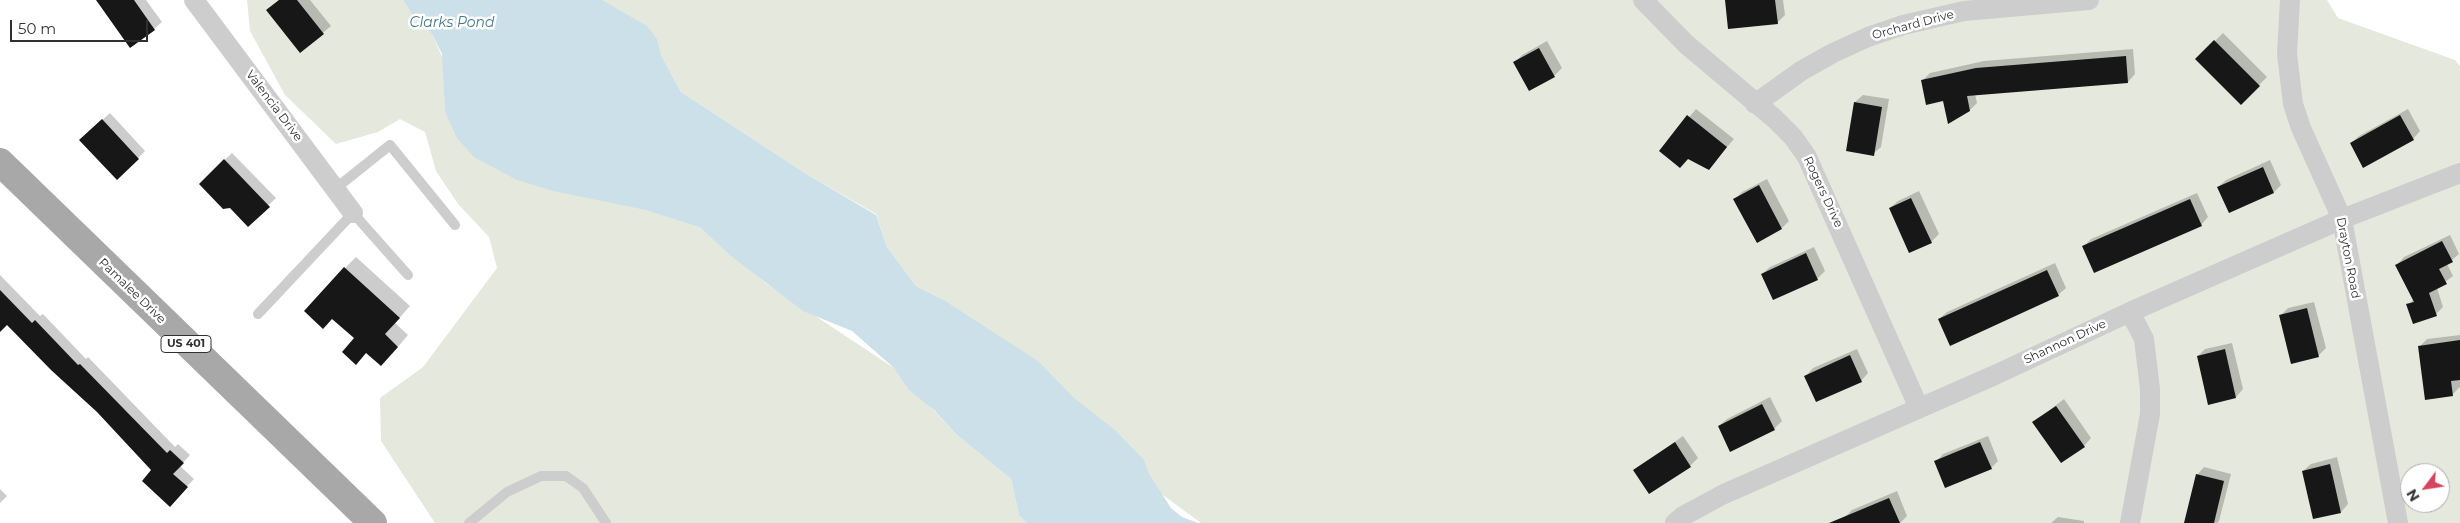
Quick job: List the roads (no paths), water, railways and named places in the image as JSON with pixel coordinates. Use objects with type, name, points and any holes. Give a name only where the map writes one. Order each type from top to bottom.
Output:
[{"type":"main road","name":"Pamalee Drive","points":[[0,162],[373,523]]},
{"type":"street","name":"Valencia Drive","points":[[194,0],[353,213]]},
{"type":"street","name":"Rogers Drive","points":[[1643,0],[1680,38],[1787,131],[1807,158],[1919,408]]},
{"type":"street","name":"Orchard Drive","points":[[1755,104],[1801,71],[1834,53],[1868,37],[1903,25],[1964,11],[2089,0]]},
{"type":"street","name":"Drayton Road","points":[[2290,0],[2287,54],[2293,104],[2301,128],[2342,219],[2398,523]]},
{"type":"street","name":"Shannon Drive","points":[[1675,523],[1683,516],[1724,494],[2130,312],[2342,219],[2460,173]]},
{"type":"street","points":[[2130,312],[2144,339],[2150,398],[2150,414],[2130,523]]},
{"type":"lane","points":[[335,189],[390,145],[455,225]]},
{"type":"lane","points":[[258,314],[353,213],[408,275]]},
{"type":"lane","points":[[469,523],[507,492],[541,476],[566,476],[583,488],[606,523]]},
{"type":"water","name":"Clarks Pond","points":[[403,0],[602,0],[647,26],[657,39],[661,55],[681,92],[808,175],[876,215],[887,247],[916,286],[942,299],[1038,361],[1074,398],[1115,430],[1144,460],[1149,474],[1171,508],[1182,517],[1198,523],[1027,523],[1019,515],[1011,479],[957,435],[934,410],[909,390],[894,368],[852,331],[803,311],[731,256],[701,228],[646,210],[553,191],[517,180],[474,157],[457,138],[445,112],[442,54],[432,34],[415,19]]}]
